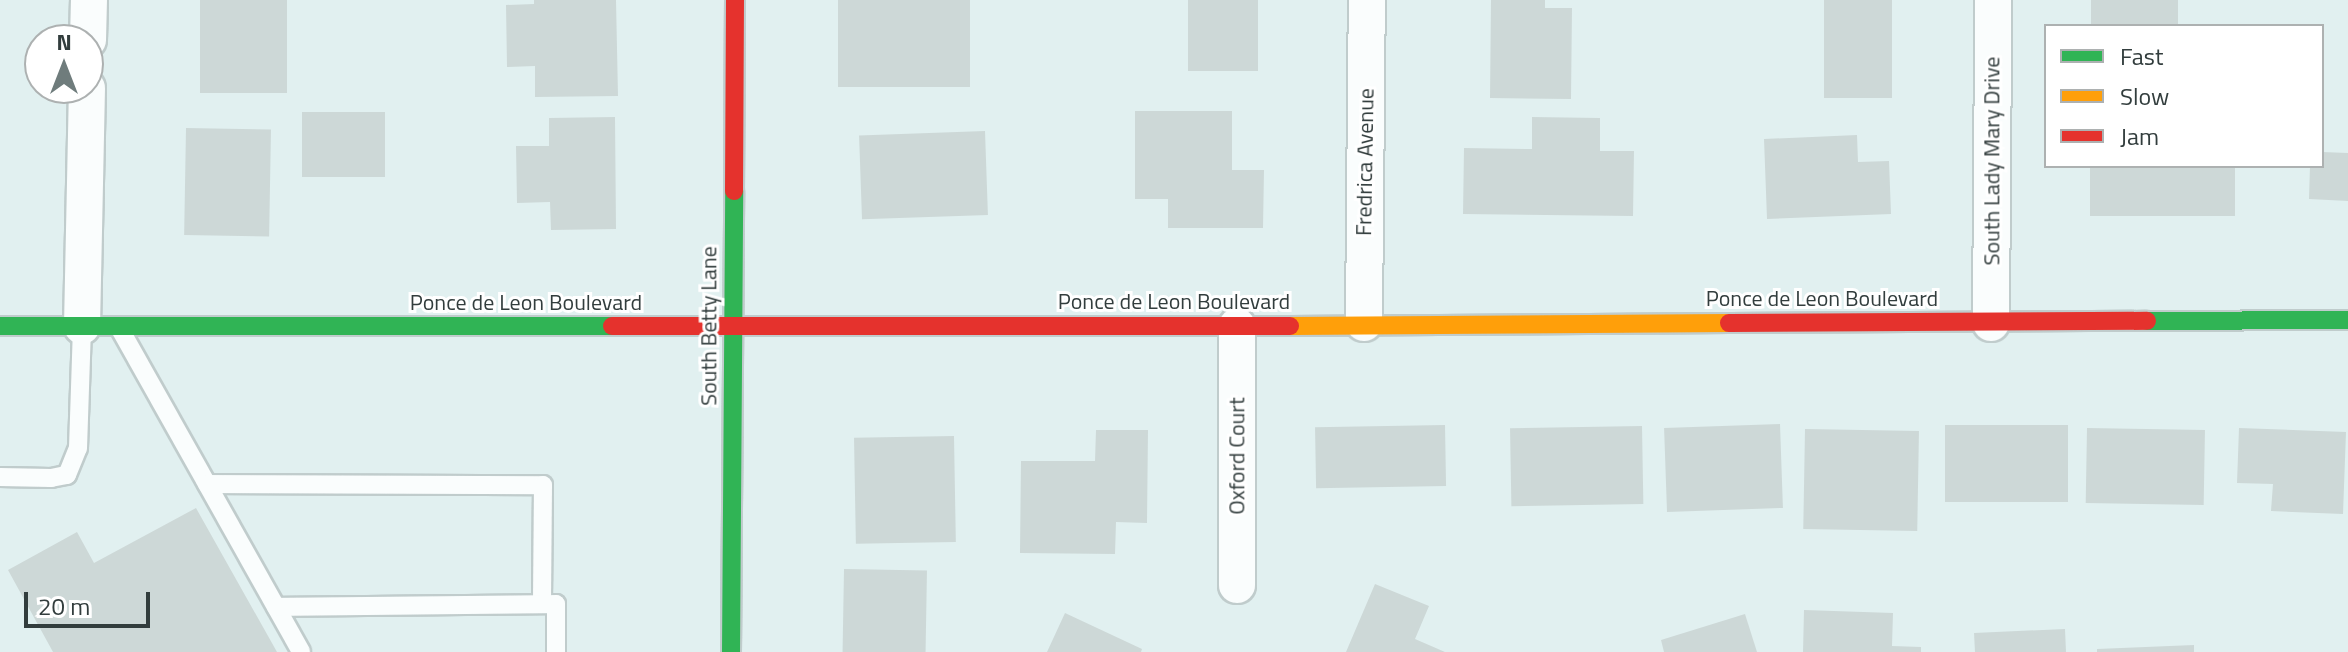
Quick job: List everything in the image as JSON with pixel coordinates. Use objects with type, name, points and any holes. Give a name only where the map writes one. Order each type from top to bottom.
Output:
[{"type":"street","points":[[88,24],[89,0]]},
{"type":"street","name":"South Betty Lane","points":[[731,652],[735,0]]},
{"type":"street","name":"Fredrica Avenue","points":[[1364,323],[1367,0]]},
{"type":"street","name":"South Lady Mary Drive","points":[[1991,323],[1993,0]]},
{"type":"street","points":[[82,326],[87,104]]},
{"type":"street","name":"Ponce de Leon Boulevard","points":[[0,326],[1237,326],[2348,320]]},
{"type":"street","name":"Oxford Court","points":[[1237,326],[1237,585]]},
{"type":"lane","points":[[0,477],[67,475],[78,448],[82,326]]},
{"type":"lane","points":[[118,327],[301,652]]},
{"type":"lane","points":[[207,484],[543,485],[542,604]]},
{"type":"lane","points":[[276,607],[556,604],[556,652]]},
{"type":"building","points":[[200,0],[287,0],[287,93],[200,93]]},
{"type":"building","points":[[534,0],[616,0],[618,96],[535,97],[535,66],[507,67],[506,5],[534,4]]},
{"type":"building","points":[[838,0],[970,0],[970,87],[838,87]]},
{"type":"building","points":[[1188,0],[1258,0],[1258,71],[1188,71]]},
{"type":"building","points":[[1491,0],[1545,0],[1545,8],[1572,8],[1571,99],[1490,98]]},
{"type":"building","points":[[1824,0],[1892,0],[1892,98],[1824,98]]},
{"type":"building","points":[[2091,0],[2178,0],[2178,24],[2091,24]]},
{"type":"building","points":[[1135,111],[1232,111],[1232,170],[1264,170],[1263,228],[1168,228],[1168,199],[1135,199]]},
{"type":"building","points":[[302,112],[385,112],[385,177],[302,177]]},
{"type":"building","points":[[615,117],[616,229],[551,230],[550,202],[517,203],[516,146],[549,146],[549,118]]},
{"type":"building","points":[[1532,117],[1600,118],[1600,151],[1634,151],[1633,216],[1463,214],[1464,148],[1532,149]]},
{"type":"building","points":[[186,128],[271,129],[269,236],[184,235]]},
{"type":"building","points":[[985,131],[988,215],[862,219],[859,135]]},
{"type":"building","points":[[1857,135],[1858,162],[1889,161],[1891,214],[1767,219],[1764,139]]},
{"type":"building","points":[[2324,152],[2348,153],[2348,201],[2309,199],[2310,168],[2324,168]]},
{"type":"building","points":[[2090,168],[2235,168],[2235,216],[2090,216]]},
{"type":"building","points":[[1780,424],[1783,508],[1667,512],[1664,428]]},
{"type":"building","points":[[1445,425],[1446,486],[1316,488],[1315,427]]},
{"type":"building","points":[[1945,425],[2068,425],[2068,502],[1945,502]]},
{"type":"building","points":[[1642,426],[1643,504],[1511,506],[1510,428]]},
{"type":"building","points":[[2087,428],[2205,430],[2204,505],[2086,503]]},
{"type":"building","points":[[2239,428],[2346,432],[2343,514],[2271,511],[2273,484],[2237,483]]},
{"type":"building","points":[[1805,429],[1919,431],[1917,531],[1803,529]]},
{"type":"building","points":[[1096,430],[1148,430],[1147,523],[1116,522],[1115,554],[1020,553],[1021,461],[1095,461]]},
{"type":"building","points":[[954,436],[956,542],[856,544],[854,438]]},
{"type":"building","points":[[196,508],[277,652],[53,652],[8,570],[77,532],[94,563]]},
{"type":"building","points":[[844,569],[927,570],[926,652],[843,652]]},
{"type":"building","points":[[1375,584],[1429,606],[1415,639],[1445,652],[1346,652]]},
{"type":"building","points":[[1804,610],[1893,613],[1892,646],[1921,647],[1921,652],[1803,652]]},
{"type":"building","points":[[1065,613],[1142,649],[1141,652],[1047,652]]},
{"type":"building","points":[[1745,614],[1757,652],[1664,652],[1661,640]]},
{"type":"building","points":[[2065,629],[2066,652],[1975,652],[1974,633]]},
{"type":"building","points":[[2194,645],[2194,652],[2097,652],[2097,649]]},
{"type":"traffic: fast","points":[[731,652],[734,191]]},
{"type":"traffic: fast","points":[[2147,321],[2348,320]]},
{"type":"traffic: fast","points":[[0,326],[612,326]]},
{"type":"traffic: slow","points":[[1290,326],[1729,323]]},
{"type":"traffic: jam","points":[[734,191],[735,0]]},
{"type":"traffic: jam","points":[[1729,323],[2147,321]]},
{"type":"traffic: jam","points":[[612,326],[1290,326]]}]
